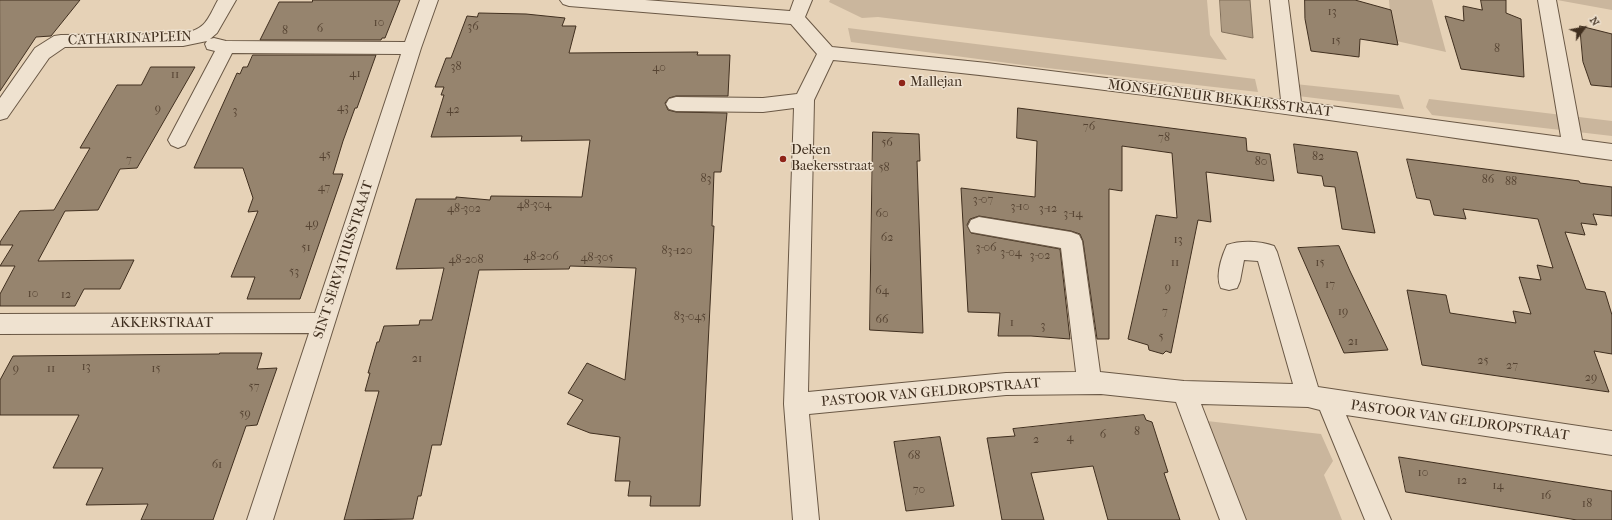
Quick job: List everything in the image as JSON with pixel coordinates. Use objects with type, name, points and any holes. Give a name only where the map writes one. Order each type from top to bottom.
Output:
[{"type":"street","name":"CATHARINAPLEIN","points":[[0,113],[42,53],[61,41],[183,40],[201,36],[211,29],[227,0]]},
{"type":"street","name":"SINT SERVATIUSSTRAAT","points":[[260,520],[412,48],[429,0]]},
{"type":"street","points":[[569,0],[799,9],[827,53],[804,100],[796,404],[806,520]]},
{"type":"street","points":[[1279,0],[1292,108]]},
{"type":"street","points":[[1547,0],[1573,147]]},
{"type":"street","points":[[178,140],[220,45],[412,48]]},
{"type":"street","name":"MONSEIGNEUR BEKKERSSTRAAT","points":[[827,53],[911,60],[978,68],[1292,108],[1612,152]]},
{"type":"street","points":[[676,104],[763,105],[804,100]]},
{"type":"street","points":[[979,226],[1070,241],[1089,383]]},
{"type":"street","points":[[1229,281],[1235,251],[1266,252],[1318,398],[1335,415],[1378,520]]},
{"type":"street","name":"AKKERSTRAAT","points":[[2,328],[324,323]]},
{"type":"street","name":"PASTOOR VAN GELDROPSTRAAT","points":[[796,404],[1006,384],[1101,382],[1184,392],[1318,398],[1612,443]]},
{"type":"street","points":[[1184,392],[1233,520]]},
{"type":"shaded area","points":[[830,0],[1207,0],[1210,35],[1227,60],[878,17],[862,18],[829,2]]},
{"type":"shaded area","points":[[1220,0],[1250,0],[1253,38],[1222,32]]},
{"type":"shaded area","points":[[1389,0],[1432,0],[1446,52],[1392,40]]},
{"type":"shaded area","points":[[1557,0],[1612,0],[1612,10]]},
{"type":"shaded area","points":[[848,28],[1255,79],[1258,92],[1038,67],[851,42]]},
{"type":"shaded area","points":[[1295,84],[1399,95],[1404,109],[1298,96]]},
{"type":"shaded area","points":[[1429,99],[1612,121],[1612,136],[1432,115],[1426,107]]},
{"type":"shaded area","points":[[1207,421],[1321,434],[1333,461],[1324,475],[1342,520],[1242,520]]},
{"type":"building","points":[[0,0],[80,0],[51,36],[36,37],[0,91]]},
{"type":"building","points":[[313,0],[400,0],[385,38],[382,38],[381,40],[260,40],[279,2],[312,2]]},
{"type":"building","points":[[1305,0],[1355,0],[1391,10],[1398,45],[1360,39],[1359,57],[1311,51],[1305,19]]},
{"type":"building","points":[[1481,0],[1506,0],[1506,13],[1521,19],[1524,77],[1461,69],[1445,16],[1464,21],[1463,6],[1482,10]]},
{"type":"building","points":[[479,13],[526,14],[565,18],[562,26],[576,26],[569,53],[698,52],[697,55],[730,55],[728,96],[676,96],[669,98],[665,103],[668,110],[676,112],[727,113],[721,172],[714,172],[712,226],[714,226],[700,506],[650,506],[651,496],[628,496],[630,481],[615,481],[620,437],[590,433],[567,424],[583,400],[568,393],[587,363],[625,380],[636,268],[570,266],[569,269],[479,270],[441,445],[432,445],[421,496],[418,496],[413,519],[344,520],[379,391],[365,391],[370,373],[368,373],[377,342],[379,342],[384,326],[419,325],[420,320],[432,320],[444,268],[396,269],[416,199],[456,199],[456,197],[490,200],[491,196],[582,197],[590,140],[521,141],[522,136],[431,137],[444,95],[441,95],[444,87],[435,87],[446,58],[451,58],[467,16],[477,17]]},
{"type":"building","points":[[1580,26],[1612,34],[1612,87],[1591,85],[1583,62]]},
{"type":"building","points":[[253,55],[376,55],[357,108],[355,108],[343,141],[333,174],[343,174],[300,299],[247,299],[255,277],[231,277],[258,211],[248,212],[253,198],[243,168],[194,168],[237,73],[240,74],[243,67],[247,67]]},
{"type":"building","points":[[151,67],[195,67],[137,168],[120,169],[98,210],[65,211],[38,261],[134,260],[120,289],[84,289],[75,306],[0,306],[0,294],[15,266],[0,266],[13,245],[0,245],[0,242],[20,211],[54,210],[90,148],[80,148],[117,85],[141,85]]},
{"type":"building","points":[[1018,108],[1246,138],[1247,151],[1270,154],[1274,181],[1206,172],[1211,222],[1198,220],[1171,353],[1166,351],[1163,354],[1149,350],[1148,345],[1128,339],[1156,215],[1177,218],[1172,153],[1122,146],[1122,191],[1109,189],[1109,339],[1097,339],[1083,241],[1080,234],[1071,231],[979,216],[970,219],[967,225],[971,233],[1060,249],[1070,339],[1031,336],[998,336],[1000,313],[968,312],[961,188],[1035,197],[1037,141],[1017,138]]},
{"type":"building","points":[[873,132],[919,134],[920,161],[917,161],[923,333],[870,330]]},
{"type":"building","points":[[1294,144],[1357,152],[1375,233],[1342,229],[1335,187],[1324,186],[1322,176],[1298,173]]},
{"type":"building","points":[[1407,159],[1579,181],[1580,183],[1612,187],[1612,216],[1593,214],[1597,225],[1581,223],[1585,235],[1565,232],[1586,289],[1605,292],[1612,315],[1612,354],[1594,351],[1609,392],[1422,365],[1407,290],[1446,295],[1450,313],[1516,323],[1513,311],[1531,314],[1519,277],[1541,280],[1537,265],[1553,268],[1538,219],[1463,209],[1466,219],[1434,215],[1430,200],[1417,198]]},
{"type":"building","points":[[1339,246],[1388,350],[1344,353],[1298,248]]},
{"type":"building","points":[[262,353],[257,369],[277,368],[257,425],[246,426],[213,520],[141,520],[148,504],[86,505],[103,468],[53,468],[79,415],[0,415],[0,380],[13,356]]},
{"type":"building","points":[[1144,415],[1146,420],[1152,422],[1168,472],[1164,473],[1180,520],[1108,520],[1093,466],[1031,473],[1044,520],[1002,520],[987,438],[1015,436],[1013,429]]},
{"type":"building","points":[[940,437],[954,506],[906,511],[894,442]]},
{"type":"building","points":[[1399,457],[1612,491],[1612,520],[1577,520],[1406,492]]},
{"type":"place","name":"Mallejan","points":[[902,83]]},
{"type":"place","name":"Deken Baekersstraat","points":[[783,159]]}]
